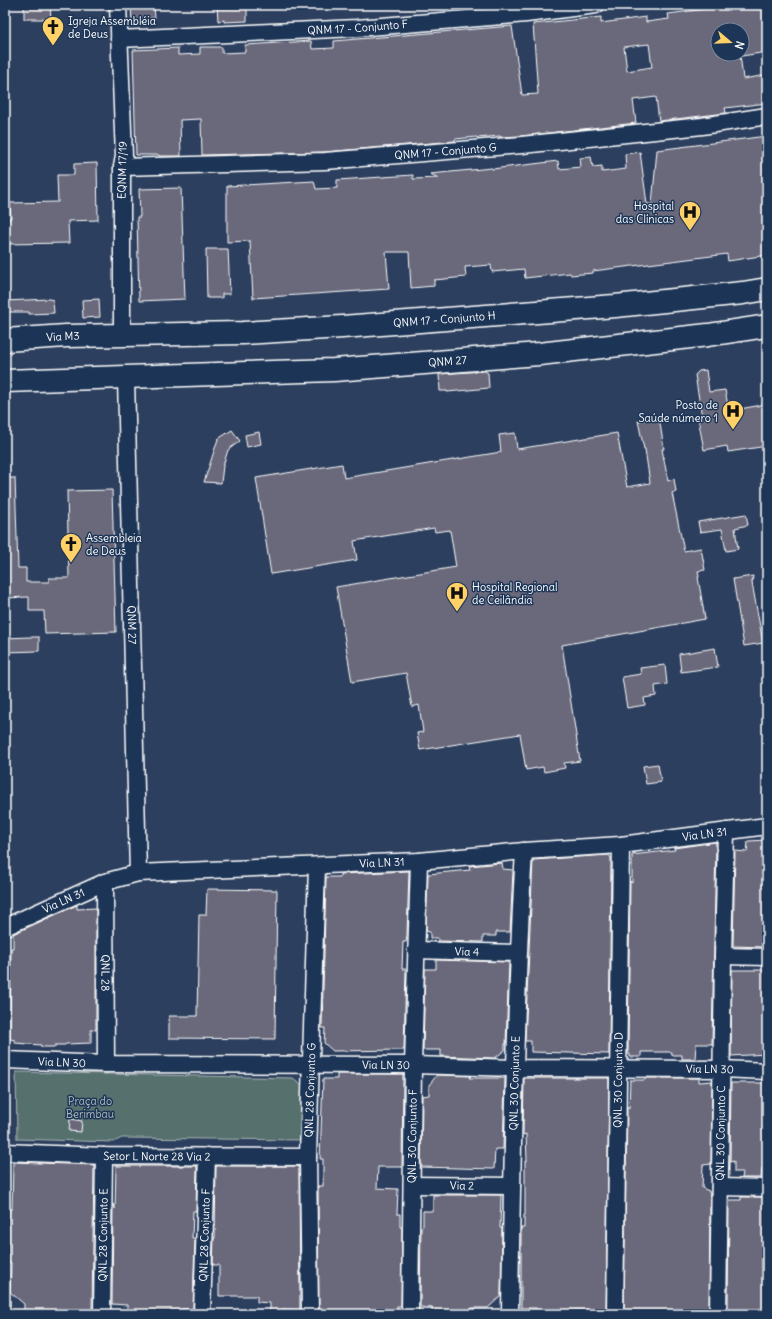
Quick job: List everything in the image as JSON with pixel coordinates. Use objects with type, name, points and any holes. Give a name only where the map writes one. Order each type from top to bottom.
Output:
[{"type":"main road","name":"QNM 17 - Conjunto H","points":[[122,334],[243,333],[342,327],[615,306],[743,293],[767,289]]},
{"type":"main road","points":[[725,332],[767,317]]},
{"type":"main road","name":"QNM 27","points":[[5,381],[334,370],[539,354],[767,326]]},
{"type":"main road","name":"Via M3","points":[[5,340],[122,334]]},
{"type":"street","name":"EQNM 17/19","points":[[118,5],[124,156],[122,167],[122,334]]},
{"type":"street","name":"QNM 17 - Conjunto F","points":[[119,39],[357,28],[526,14],[596,5]]},
{"type":"street","name":"QNM 17 - Conjunto G","points":[[122,167],[325,160],[522,146],[702,126],[767,116]]},
{"type":"street","name":"QNM 27","points":[[126,378],[138,873]]},
{"type":"street","name":"Via LN 31","points":[[5,927],[105,882],[138,873],[419,861],[524,851],[621,845],[767,826]]},
{"type":"street","name":"QNL 30 Conjunto C","points":[[718,1314],[726,831]]},
{"type":"street","name":"QNL 30 Conjunto D","points":[[615,1314],[621,845]]},
{"type":"street","name":"QNL 30 Conjunto E","points":[[510,1314],[514,1068],[518,953],[524,851]]},
{"type":"street","name":"QNL 30 Conjunto F","points":[[410,1314],[413,1065],[419,861]]},
{"type":"street","name":"QNL 28 Conjunto G","points":[[310,1314],[308,1157],[318,866]]},
{"type":"street","name":"QNL 28","points":[[105,882],[106,1064]]},
{"type":"street","name":"Via 4","points":[[416,950],[518,953]]},
{"type":"street","points":[[723,956],[767,957]]},
{"type":"street","name":"Via LN 30","points":[[5,1060],[106,1064],[413,1065],[514,1068],[721,1069],[767,1071]]},
{"type":"street","name":"Setor L Norte 28 Via 2","points":[[5,1152],[104,1156],[308,1157]]},
{"type":"street","name":"QNL 28 Conjunto E","points":[[102,1314],[104,1156]]},
{"type":"street","name":"QNL 28 Conjunto F","points":[[202,1314],[207,1156]]},
{"type":"street","name":"Via 2","points":[[412,1185],[512,1186]]},
{"type":"street","points":[[720,1187],[767,1188]]},
{"type":"green space","name":"Praça do Berimbau","points":[[16,1072],[293,1078],[301,1084],[304,1089],[304,1140],[122,1138],[113,1142],[17,1139]]},
{"type":"building","points":[[24,5],[50,5],[51,19],[24,19]]},
{"type":"building","points":[[131,5],[154,5],[155,18],[151,18],[151,23],[132,23]]},
{"type":"building","points":[[217,5],[247,5],[247,21],[218,21]]},
{"type":"building","points":[[712,5],[767,5],[767,52],[750,55],[750,22],[710,22],[710,62],[741,62],[743,79],[767,75],[767,103],[725,108],[726,113],[659,121],[656,97],[633,100],[636,123],[521,136],[477,137],[455,139],[455,141],[324,152],[202,155],[201,119],[180,120],[181,156],[136,155],[133,50],[178,48],[178,55],[200,54],[200,47],[222,47],[222,53],[245,52],[245,45],[311,41],[312,49],[334,48],[334,41],[512,26],[522,95],[538,94],[533,24],[601,17],[601,23],[646,17],[646,22],[669,19],[668,14],[712,8]],"holes":[[[649,44],[652,67],[627,71],[624,47]]]},
{"type":"building","points":[[767,136],[767,255],[728,261],[727,254],[593,271],[593,273],[571,275],[570,273],[525,278],[524,269],[492,272],[491,265],[465,267],[466,277],[434,280],[434,286],[411,288],[409,252],[386,252],[389,289],[253,298],[250,241],[227,242],[227,186],[314,181],[316,189],[337,188],[337,180],[413,175],[413,179],[439,178],[430,174],[492,169],[558,161],[559,169],[581,167],[580,158],[591,157],[593,167],[602,166],[602,172],[626,169],[625,154],[640,152],[647,204],[652,204],[657,150]]},
{"type":"building","points":[[97,163],[98,220],[68,221],[69,243],[5,244],[5,221],[9,221],[9,218],[11,218],[10,203],[58,202],[57,175],[74,175],[74,164]]},
{"type":"building","points":[[181,188],[185,299],[139,301],[137,217],[140,217],[139,189]]},
{"type":"building","points":[[206,249],[228,249],[230,294],[222,294],[222,298],[207,298]]},
{"type":"building","points":[[99,299],[100,317],[83,318],[82,300]]},
{"type":"building","points":[[53,300],[54,313],[29,314],[29,312],[5,312],[5,301]]},
{"type":"building","name":"Posto de Saúde número 1","points":[[706,370],[709,392],[725,390],[729,411],[767,404],[767,446],[728,452],[727,446],[704,450],[698,418],[702,417],[695,375],[699,371]]},
{"type":"building","points":[[485,371],[488,373],[489,388],[447,392],[440,391],[439,374]]},
{"type":"building","points":[[659,417],[664,449],[662,449],[668,481],[674,479],[676,492],[672,493],[684,551],[701,548],[705,570],[698,571],[698,577],[705,619],[562,645],[580,761],[564,763],[565,768],[544,772],[543,767],[526,770],[520,734],[420,750],[417,733],[423,732],[419,705],[412,707],[406,673],[352,682],[336,587],[456,567],[450,530],[435,532],[434,528],[354,541],[357,560],[271,574],[256,478],[342,464],[344,478],[501,452],[499,435],[515,433],[517,449],[617,433],[627,487],[650,483],[645,449],[638,421]]},
{"type":"building","points":[[232,430],[240,441],[228,450],[223,466],[221,483],[204,482],[218,439]]},
{"type":"building","points":[[259,432],[261,444],[247,447],[245,435]]},
{"type":"building","name":"Assembleia de Deus","points":[[5,478],[15,478],[18,568],[26,568],[26,582],[49,582],[49,578],[69,578],[67,491],[112,490],[116,632],[45,634],[44,611],[29,611],[29,597],[5,598]]},
{"type":"building","points":[[746,514],[748,525],[735,528],[738,549],[726,551],[722,529],[700,532],[698,522]]},
{"type":"building","points":[[753,576],[752,583],[763,643],[744,646],[733,579]]},
{"type":"building","points":[[39,637],[39,651],[5,652],[5,638]]},
{"type":"building","points":[[715,648],[718,667],[681,672],[679,654]]},
{"type":"building","points":[[665,665],[667,684],[655,686],[656,696],[644,698],[645,705],[627,708],[622,677],[641,674],[640,668]]},
{"type":"building","points":[[658,764],[661,782],[646,784],[643,766]]},
{"type":"building","points":[[767,840],[767,947],[733,946],[735,851],[747,852],[748,841]]},
{"type":"building","points":[[716,842],[712,1044],[696,1044],[695,1059],[682,1059],[682,1055],[672,1055],[672,1052],[641,1052],[641,1057],[630,1057],[630,1054],[628,1054],[630,881],[632,883],[632,855],[675,850],[674,848]]},
{"type":"building","points":[[609,855],[611,858],[609,1054],[531,1052],[531,1041],[525,1041],[533,860]]},
{"type":"building","points":[[502,863],[503,869],[513,870],[510,932],[496,932],[496,936],[483,936],[483,942],[438,941],[438,938],[430,938],[430,932],[426,931],[428,874],[470,870],[469,866]]},
{"type":"building","points":[[409,871],[407,935],[406,942],[403,942],[402,969],[406,969],[404,1050],[333,1051],[324,1043],[325,1028],[322,1028],[326,877],[340,877],[340,874]]},
{"type":"building","points":[[207,889],[277,890],[275,1039],[169,1038],[169,1016],[197,1016],[199,915],[206,915]]},
{"type":"building","points":[[77,905],[77,909],[96,908],[96,1030],[91,1029],[91,1043],[41,1047],[41,1045],[15,1043],[15,1040],[10,1039],[11,948],[13,948],[13,934]]},
{"type":"building","points":[[436,960],[509,962],[506,1044],[505,1050],[495,1058],[441,1056],[441,1050],[423,1050],[425,969],[436,969]]},
{"type":"building","points":[[732,970],[767,970],[767,1054],[731,1056]]},
{"type":"building","points":[[337,1074],[403,1074],[402,1167],[378,1167],[377,1188],[398,1189],[397,1214],[400,1214],[400,1227],[402,1227],[401,1306],[397,1306],[397,1313],[319,1314],[318,1186],[323,1186],[323,1159],[320,1159],[323,1079],[337,1079]]},
{"type":"building","points":[[437,1075],[471,1076],[469,1078],[505,1078],[503,1149],[495,1149],[494,1169],[421,1167],[422,1096],[429,1095],[429,1085]]},
{"type":"building","points":[[524,1078],[609,1078],[606,1314],[590,1314],[590,1310],[563,1311],[563,1314],[536,1314],[536,1308],[521,1308],[521,1228],[524,1228],[525,1161],[527,1161],[526,1134],[523,1135]]},
{"type":"building","points":[[645,1078],[699,1078],[699,1082],[712,1081],[711,1164],[703,1165],[702,1188],[709,1191],[710,1199],[709,1314],[624,1314],[627,1106],[629,1109],[630,1080],[645,1080]]},
{"type":"building","points":[[731,1083],[767,1083],[767,1168],[762,1168],[761,1178],[742,1178],[743,1172],[734,1172],[734,1161],[730,1162]]},
{"type":"building","points":[[70,1119],[82,1121],[81,1132],[69,1131]]},
{"type":"building","points":[[13,1162],[94,1165],[92,1312],[24,1312],[24,1304],[10,1292],[11,1263],[8,1263],[8,1222],[9,1209],[12,1209]]},
{"type":"building","points":[[116,1166],[197,1166],[196,1211],[193,1211],[192,1238],[195,1238],[193,1309],[181,1309],[181,1311],[127,1312],[127,1305],[112,1304],[113,1204],[115,1209]]},
{"type":"building","points":[[216,1166],[299,1166],[300,1310],[282,1309],[283,1314],[270,1314],[270,1303],[257,1302],[257,1296],[219,1296],[219,1265],[213,1265]]},
{"type":"building","points":[[433,1195],[501,1195],[501,1296],[488,1308],[472,1308],[472,1314],[459,1314],[432,1312],[432,1308],[420,1307],[421,1227],[423,1226],[423,1211],[433,1211]]},
{"type":"building","points":[[741,1197],[767,1197],[767,1314],[728,1314],[729,1200],[741,1200]]},
{"type":"place","name":"Igreja Assembléia de Deus","points":[[53,46]]},
{"type":"place","name":"Hospital das Clínicas","points":[[690,232]]},
{"type":"place","name":"Posto de Saúde número 1","points":[[733,430]]},
{"type":"place","name":"Assembleia de Deus","points":[[71,564]]},
{"type":"place","name":"Hospital Regional de Ceilândia","points":[[457,612]]}]
